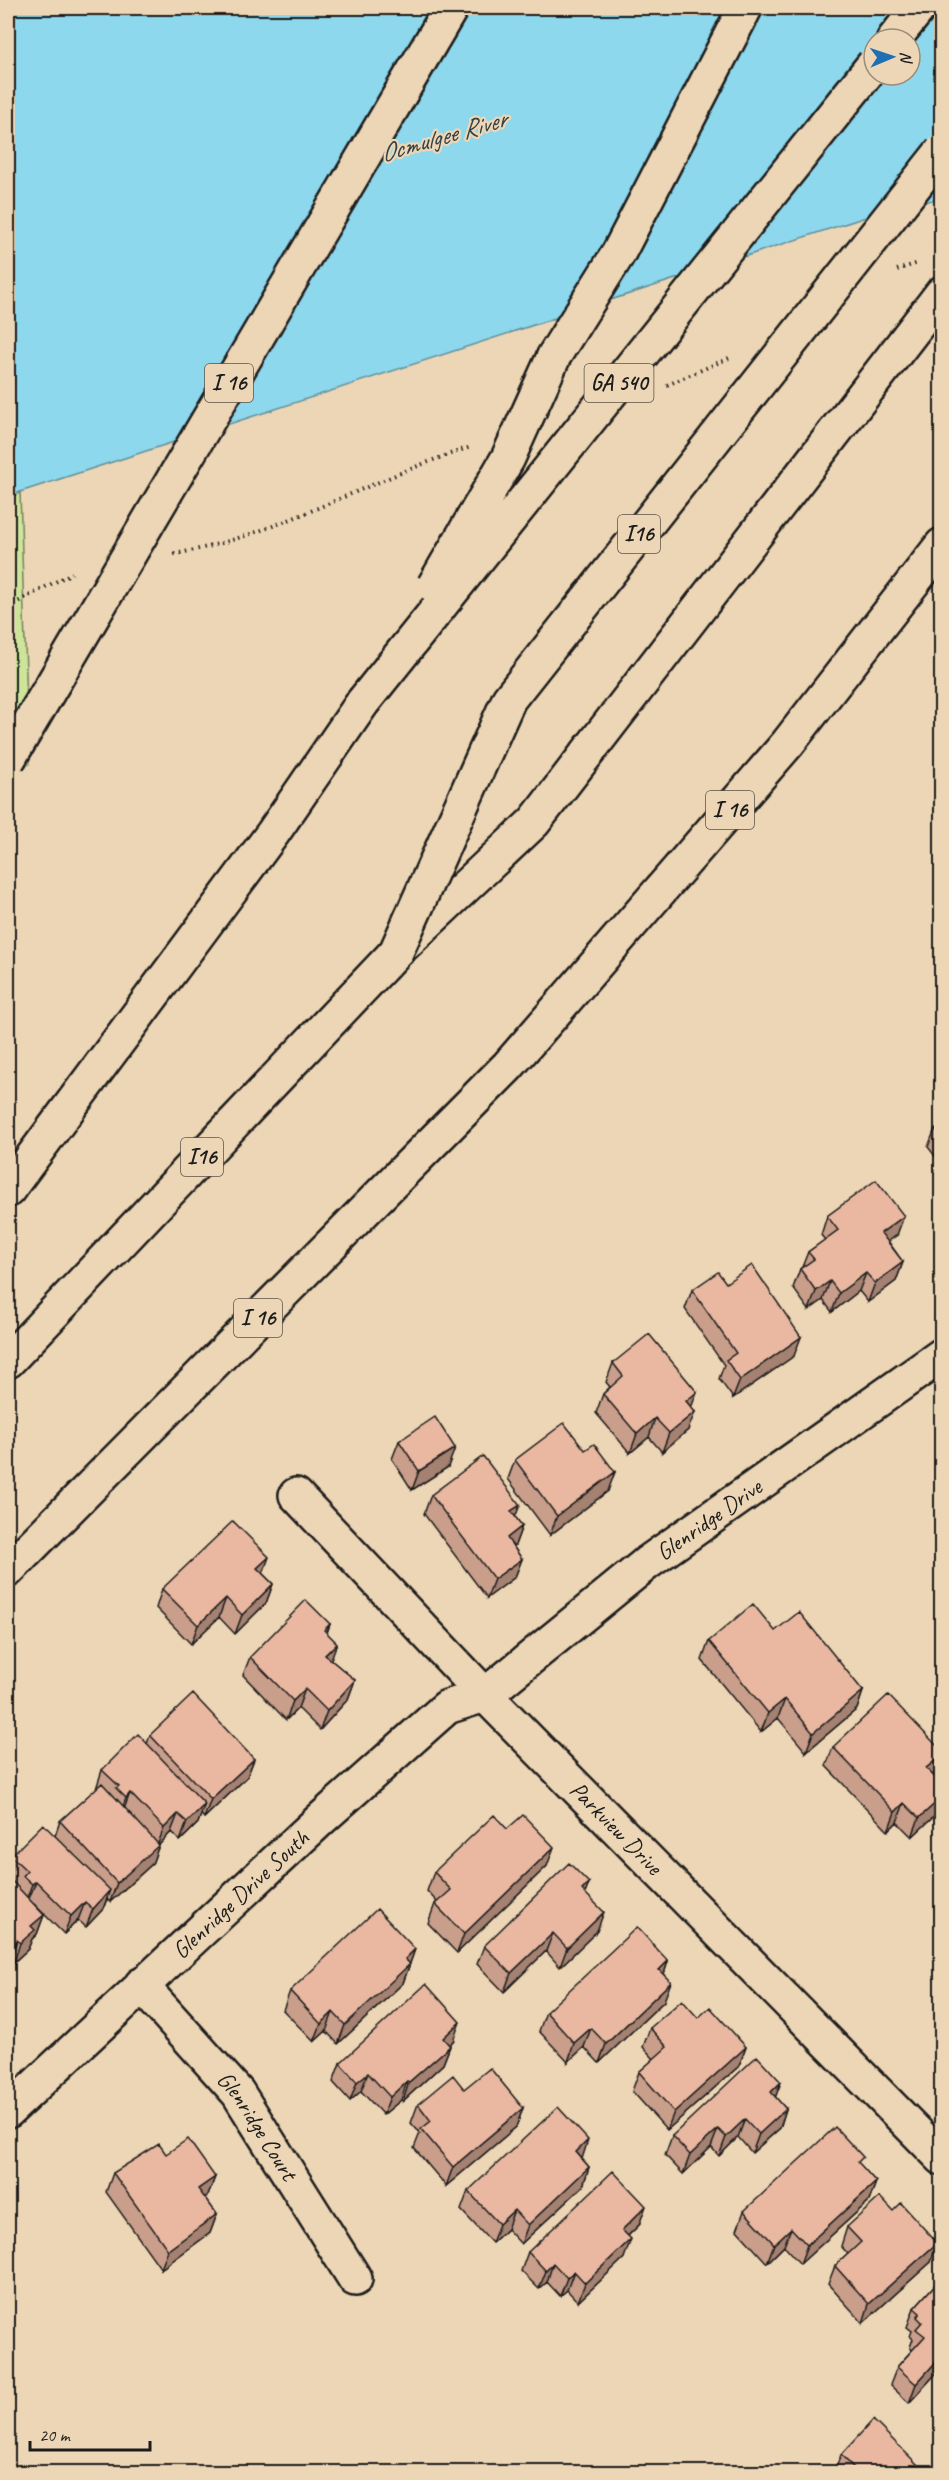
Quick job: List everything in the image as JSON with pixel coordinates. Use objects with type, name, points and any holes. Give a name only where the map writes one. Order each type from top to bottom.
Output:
[{"type":"main road","name":"I 16","points":[[8,760],[451,8]]},
{"type":"main road","points":[[8,1190],[273,833],[363,702],[464,536],[508,458],[554,357],[618,254],[745,8]]},
{"type":"main road","points":[[904,27],[919,8]]},
{"type":"main road","name":"GA 540","points":[[363,702],[862,79]]},
{"type":"main road","name":"I16","points":[[8,1361],[396,952],[509,699],[942,151]]},
{"type":"main road","points":[[396,952],[534,822],[942,293]]},
{"type":"main road","name":"I 16","points":[[8,1570],[508,1066],[788,743],[942,545]]},
{"type":"main road","name":"Glenridge Drive","points":[[485,1695],[647,1563],[942,1355]]},
{"type":"main road","name":"Parkview Drive","points":[[296,1495],[485,1695],[942,2158]]},
{"type":"main road","name":"Glenridge Drive South","points":[[8,2111],[141,1985],[447,1707],[485,1695]]},
{"type":"main road","name":"Glenridge Court","points":[[141,1985],[238,2093],[355,2279]]},
{"type":"green space","points":[[20,492],[29,764],[8,777],[8,499]]},
{"type":"water","name":"Ocmulgee River","points":[[8,8],[941,8],[941,198],[872,215],[20,492],[8,499]]},
{"type":"building","points":[[942,1124],[942,1137],[935,1129]]},
{"type":"building","points":[[876,1180],[904,1216],[881,1233],[903,1262],[875,1283],[866,1273],[839,1293],[830,1281],[816,1291],[800,1269],[814,1259],[808,1252],[838,1230],[827,1216]]},
{"type":"building","points":[[752,1265],[801,1337],[740,1380],[726,1360],[736,1353],[692,1290],[718,1272],[726,1283]]},
{"type":"building","points":[[649,1334],[697,1392],[686,1401],[695,1412],[669,1433],[655,1418],[637,1434],[603,1394],[623,1376],[613,1363]]},
{"type":"building","points":[[435,1417],[455,1448],[419,1471],[399,1441]]},
{"type":"building","points":[[564,1423],[585,1450],[594,1444],[615,1472],[557,1516],[515,1460]]},
{"type":"building","points":[[483,1456],[520,1505],[511,1511],[522,1526],[507,1538],[522,1559],[494,1579],[431,1495]]},
{"type":"building","points":[[233,1521],[269,1557],[257,1568],[273,1584],[242,1615],[226,1598],[198,1625],[162,1589]]},
{"type":"building","points":[[306,1600],[330,1624],[324,1630],[337,1643],[325,1655],[355,1680],[327,1711],[305,1689],[293,1701],[250,1657]]},
{"type":"building","points":[[753,1604],[775,1631],[799,1612],[863,1691],[813,1733],[785,1699],[768,1713],[709,1641]]},
{"type":"building","points":[[193,1694],[254,1759],[211,1799],[150,1735]]},
{"type":"building","points":[[888,1695],[942,1751],[942,1755],[926,1768],[942,1785],[942,1797],[919,1818],[904,1803],[895,1812],[833,1747]]},
{"type":"building","points":[[138,1734],[205,1804],[187,1822],[178,1814],[164,1828],[130,1793],[126,1798],[116,1788],[119,1786],[102,1770]]},
{"type":"building","points":[[102,1783],[159,1845],[117,1883],[60,1821]]},
{"type":"building","points":[[494,1815],[507,1829],[523,1815],[554,1847],[464,1934],[435,1904],[451,1890],[434,1872]]},
{"type":"building","points":[[43,1824],[110,1890],[93,1909],[85,1902],[71,1916],[36,1881],[32,1884],[23,1876],[27,1871],[11,1856]]},
{"type":"building","points":[[569,1863],[589,1883],[582,1890],[604,1912],[567,1948],[553,1933],[511,1973],[484,1946]]},
{"type":"building","points":[[8,1877],[44,1915],[31,1926],[35,1930],[20,1943],[17,1940],[8,1949]]},
{"type":"building","points":[[377,1909],[415,1949],[405,1959],[410,1964],[345,2025],[333,2012],[321,2024],[290,1991]]},
{"type":"building","points":[[637,1927],[668,1961],[659,1970],[671,1982],[606,2044],[591,2028],[574,2043],[546,2012]]},
{"type":"building","points":[[426,1984],[460,2022],[443,2038],[450,2046],[390,2097],[368,2073],[357,2082],[340,2063]]},
{"type":"building","points":[[682,2000],[698,2018],[710,2007],[746,2047],[674,2112],[639,2072],[667,2047],[650,2028]]},
{"type":"building","points":[[757,2056],[781,2082],[771,2092],[786,2109],[759,2134],[745,2119],[726,2137],[718,2129],[690,2155],[672,2136]]},
{"type":"building","points":[[490,2068],[523,2108],[453,2167],[421,2129],[431,2121],[418,2104],[453,2075],[464,2089]]},
{"type":"building","points":[[558,2107],[588,2140],[576,2152],[589,2167],[528,2225],[514,2210],[499,2224],[468,2191]]},
{"type":"building","points":[[835,2127],[863,2157],[858,2162],[876,2182],[807,2245],[791,2228],[774,2244],[744,2211]]},
{"type":"building","points":[[188,2139],[215,2177],[198,2189],[217,2214],[168,2250],[113,2173],[159,2144],[166,2154]]},
{"type":"building","points":[[613,2171],[646,2206],[622,2230],[631,2239],[585,2283],[574,2271],[567,2278],[553,2263],[546,2271],[528,2252]]},
{"type":"building","points":[[880,2197],[893,2211],[901,2203],[937,2243],[869,2304],[835,2266],[861,2242],[847,2227]]},
{"type":"building","points":[[942,2277],[942,2355],[916,2384],[897,2367],[925,2336],[916,2329],[922,2322],[917,2317],[920,2313],[914,2308]]},
{"type":"building","points":[[873,2420],[925,2472],[858,2472],[841,2455]]}]
